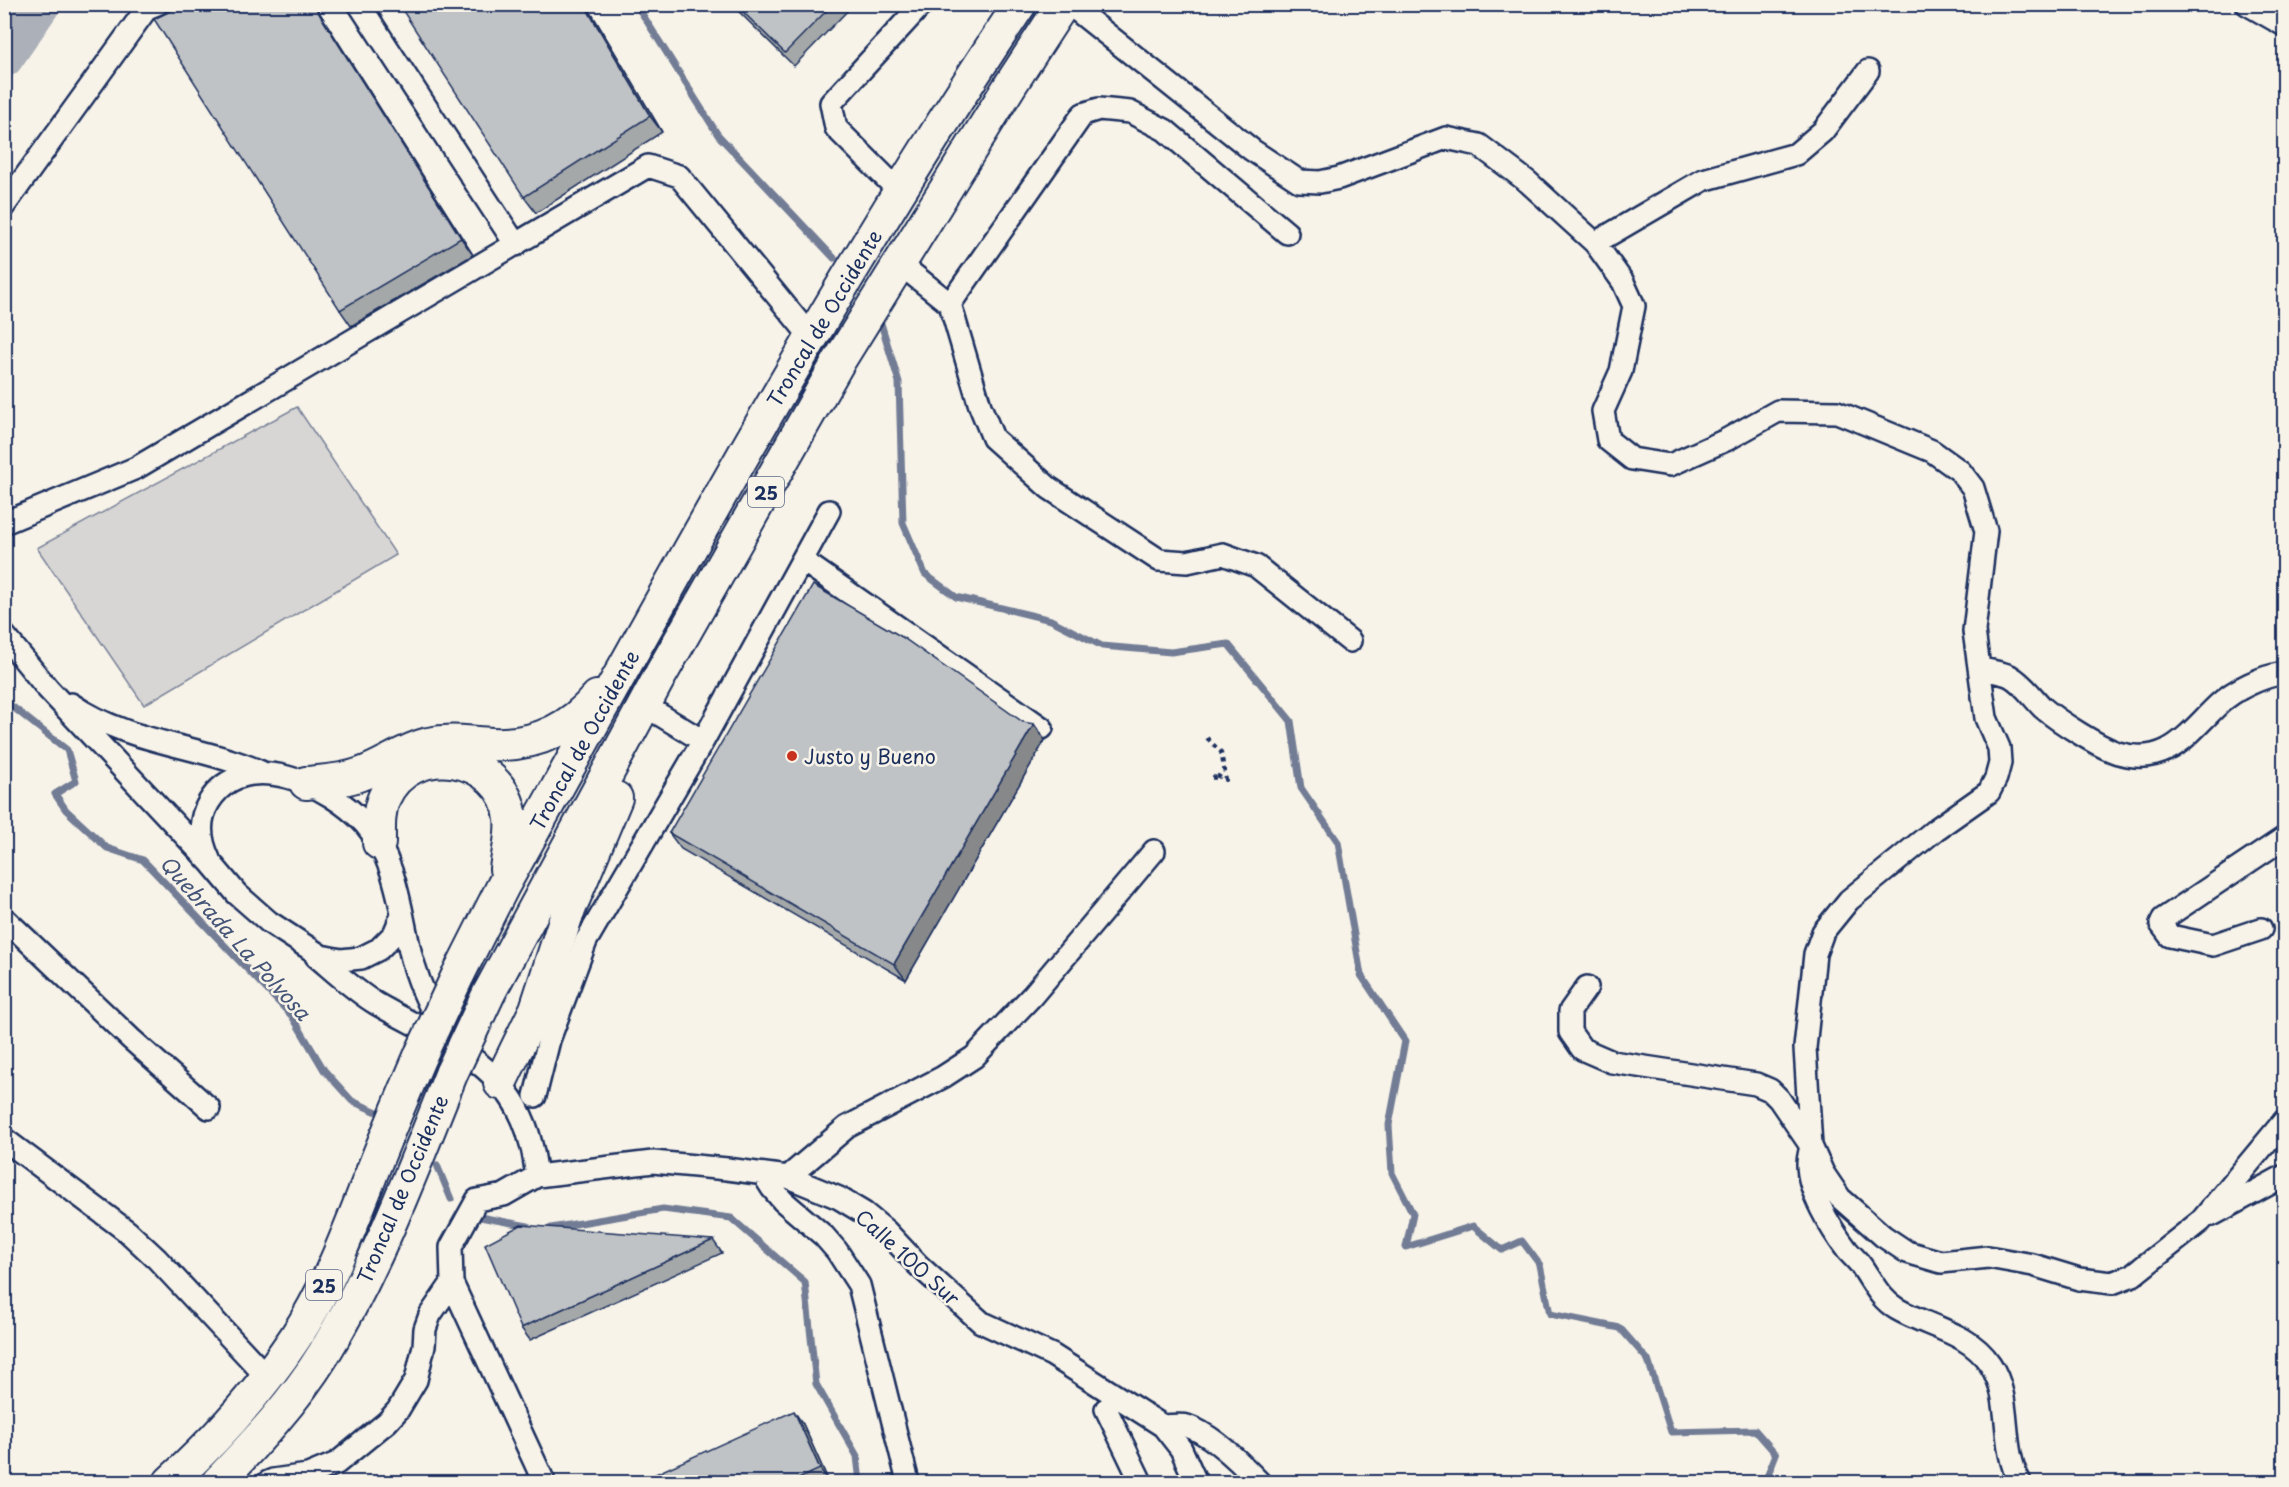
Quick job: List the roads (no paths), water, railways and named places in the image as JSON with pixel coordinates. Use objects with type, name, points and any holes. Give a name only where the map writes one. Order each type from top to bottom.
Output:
[{"type":"highway","name":"Troncal de Occidente","points":[[170,1482],[224,1430],[297,1336],[323,1287],[435,1048],[458,975],[503,886],[810,336],[1020,4]]},
{"type":"highway","name":"Troncal de Occidente","points":[[218,1482],[292,1399],[322,1356],[351,1306],[384,1236],[452,1072],[489,993],[661,674],[840,361],[1063,4]]},
{"type":"highway","points":[[500,1083],[536,1010],[566,917],[598,837],[734,549]]},
{"type":"highway","points":[[306,783],[359,775],[426,745],[446,741],[513,744],[536,739],[559,730],[577,718],[596,699],[633,651]]},
{"type":"highway","points":[[379,843],[379,812],[385,795],[396,780],[412,768],[429,761],[450,760],[470,764],[484,772],[496,784],[506,800],[511,819],[503,886]]},
{"type":"street","points":[[359,4],[516,245]]},
{"type":"street","points":[[900,192],[836,128],[831,103],[922,4]]},
{"type":"street","points":[[1070,4],[1252,150],[1299,181],[1320,182],[1339,178],[1446,138],[1479,145],[1527,182],[1595,243],[1623,282],[1634,306],[1621,371],[1603,411],[1608,440],[1632,459],[1670,465],[1726,440],[1778,411],[1837,412],[1932,451],[1960,471],[1973,488],[1986,531],[1974,631],[1986,718],[1999,748],[2000,763],[1989,792],[1935,830],[1849,900],[1823,932],[1815,954],[1805,1048],[1811,1146],[1808,1164],[1816,1198],[1833,1231],[1861,1266],[1881,1298],[1912,1317],[1967,1340],[1991,1366],[2004,1395],[2010,1457],[2020,1482]]},
{"type":"street","points":[[2247,4],[2284,25]]},
{"type":"street","points":[[4,206],[151,6]]},
{"type":"street","points":[[1595,243],[1702,180],[1796,154],[1823,131],[1868,70]]},
{"type":"street","points":[[950,304],[1083,114],[1099,109],[1130,112],[1165,130],[1287,233]]},
{"type":"street","points":[[4,523],[136,468],[648,166],[679,176],[810,336]]},
{"type":"street","points":[[900,264],[950,304],[980,406],[993,438],[1049,488],[1159,561],[1187,562],[1223,554],[1256,566],[1350,641]]},
{"type":"street","points":[[535,1096],[549,1040],[586,941],[703,741],[829,511]]},
{"type":"street","points":[[802,560],[1042,728]]},
{"type":"street","points":[[4,635],[48,689],[210,862],[237,894],[268,922],[321,956],[341,960],[361,958],[379,949],[394,934],[402,915]]},
{"type":"street","points":[[1979,668],[2007,675],[2019,682],[2044,709],[2104,748],[2134,756],[2166,751],[2180,744],[2221,702],[2250,685],[2284,673]]},
{"type":"street","points":[[48,689],[83,712],[113,725],[186,750],[306,783],[328,793],[347,807],[379,843],[390,866],[398,890],[413,962],[429,1008],[435,1048]]},
{"type":"street","points":[[657,713],[703,741]]},
{"type":"street","points":[[210,862],[202,845],[201,827],[205,808],[215,793],[229,781],[246,774],[264,773]]},
{"type":"street","points":[[2261,929],[2213,945],[2170,936],[2161,924],[2163,919],[2284,838]]},
{"type":"street","points":[[788,1177],[847,1127],[943,1077],[974,1057],[1032,996],[1154,850]]},
{"type":"street","points":[[4,918],[131,1039],[209,1107]]},
{"type":"street","points":[[303,945],[341,978],[435,1048],[477,1060],[500,1083],[519,1111],[531,1142],[537,1176]]},
{"type":"street","points":[[1587,987],[1570,1011],[1570,1032],[1582,1049],[1612,1062],[1756,1084],[1770,1090],[1779,1099],[1811,1146],[1823,1173],[1840,1198],[1883,1236],[1907,1252],[1941,1262],[1988,1257],[2033,1265],[2079,1279],[2112,1283],[2133,1275],[2201,1221],[2284,1176]]},
{"type":"street","points":[[2201,1221],[2284,1121]]},
{"type":"street","points":[[4,1139],[128,1232],[157,1259],[267,1377]]},
{"type":"street","name":"Calle 100 Sur","points":[[452,1283],[451,1247],[477,1200],[504,1195],[537,1176],[653,1162],[788,1177],[839,1198],[864,1213],[886,1231],[918,1265],[981,1322],[1052,1355],[1163,1426],[1181,1449],[1196,1482]]},
{"type":"street","points":[[763,1173],[783,1201],[824,1236],[837,1251],[859,1286],[908,1482]]},
{"type":"street","points":[[268,1482],[308,1475],[337,1462],[387,1422],[398,1410],[416,1380],[424,1346],[425,1329],[430,1315],[452,1283]]},
{"type":"street","points":[[452,1283],[544,1482]]},
{"type":"street","points":[[1106,1409],[1141,1482]]},
{"type":"street","points":[[1163,1426],[1186,1426],[1210,1439],[1242,1464],[1259,1482]]},
{"type":"waterway","points":[[4,58],[41,4]]},
{"type":"waterway","points":[[636,4],[718,135],[834,258]]},
{"type":"waterway","points":[[879,317],[899,382],[903,523],[925,574],[956,597],[1051,620],[1102,646],[1171,652],[1228,644],[1291,721],[1301,788],[1338,842],[1361,975],[1405,1041],[1389,1125],[1392,1173],[1413,1214],[1406,1247],[1473,1226],[1502,1250],[1522,1241],[1540,1265],[1550,1314],[1620,1328],[1648,1360],[1671,1432],[1755,1430],[1776,1454],[1765,1482]]},
{"type":"waterway","name":"Quebrada La Polvosa","points":[[4,700],[67,750],[76,781],[55,794],[66,810],[107,848],[143,860],[292,1016],[324,1070],[352,1101],[377,1112]]},
{"type":"waterway","name":"Quebrada La Polvosa","points":[[437,1165],[451,1199]]},
{"type":"waterway","name":"Quebrada La Polvosa","points":[[551,1228],[663,1209],[731,1218],[805,1282],[816,1384],[857,1456],[860,1482]]},
{"type":"waterway","name":"Quebrada La Polvosa","points":[[480,1217],[528,1226]]},
{"type":"place","name":"Justo y Bueno","points":[[792,756]]}]
